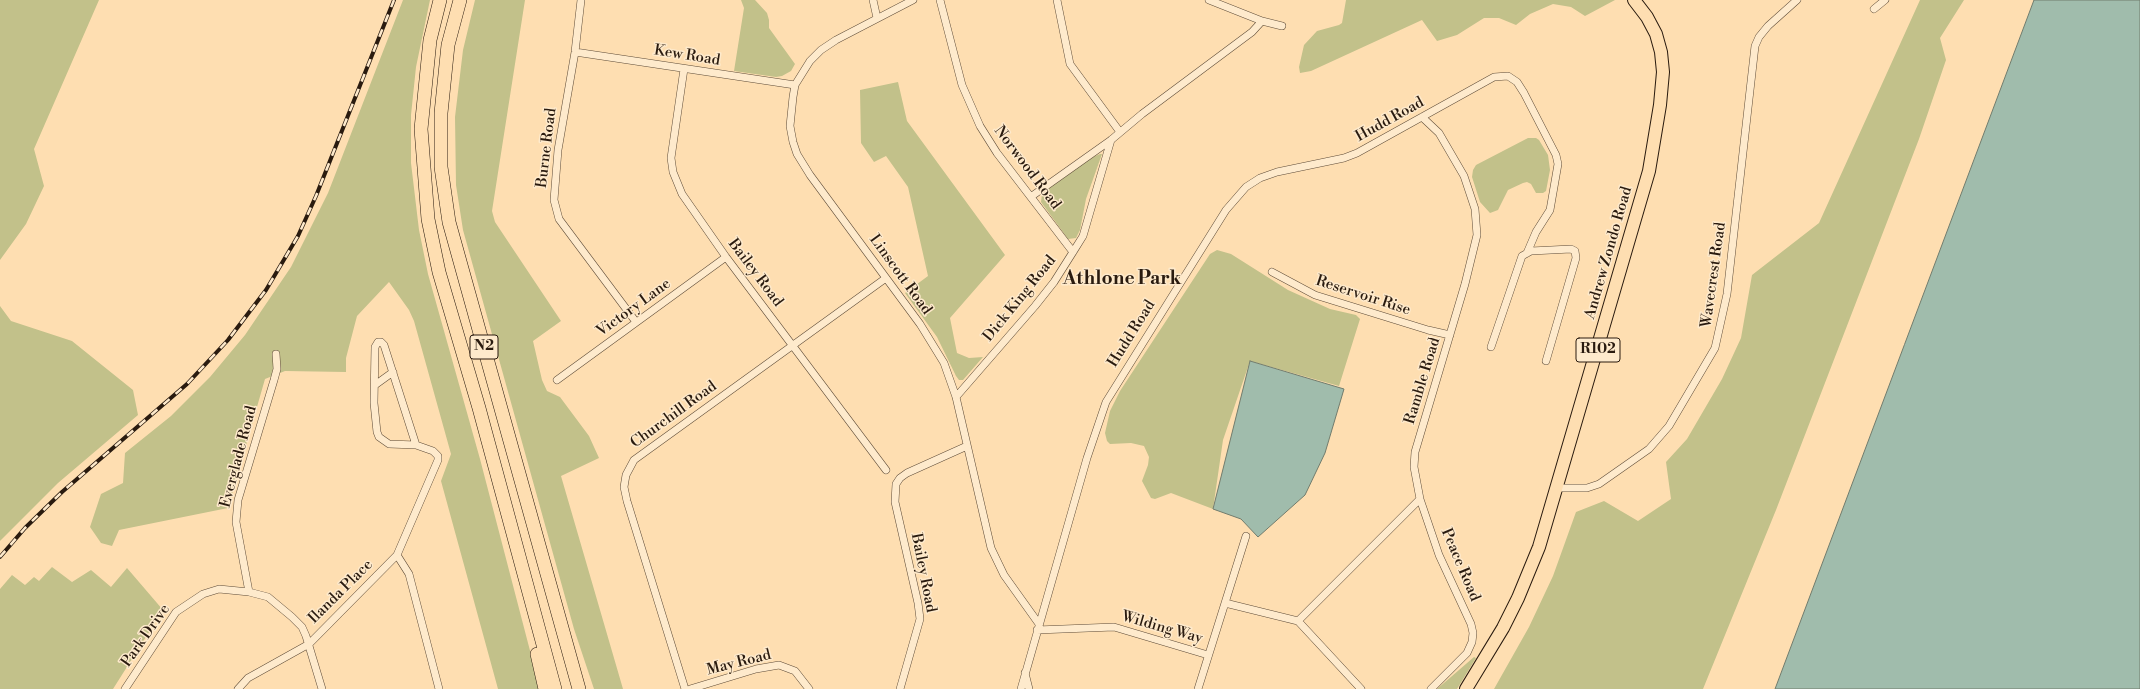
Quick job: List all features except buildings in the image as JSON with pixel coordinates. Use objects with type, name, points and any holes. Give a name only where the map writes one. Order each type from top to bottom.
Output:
[{"type":"highway","name":"N2","points":[[440,0],[430,40],[421,129],[428,219],[439,272],[555,689]]},
{"type":"highway","name":"N2","points":[[460,0],[448,44],[441,113],[441,167],[450,222],[579,689]]},
{"type":"highway","points":[[538,627],[536,647],[545,689]]},
{"type":"highway","points":[[567,647],[577,667],[584,689]]},
{"type":"main road","name":"Andrew Zondo Road","points":[[1466,689],[1503,628],[1518,598],[1539,546],[1558,488],[1647,178],[1656,134],[1663,72],[1661,52],[1656,34],[1647,16],[1634,0]]},
{"type":"street","name":"Burne Road","points":[[581,0],[575,52],[553,187],[555,205],[559,219],[636,322]]},
{"type":"street","points":[[873,0],[877,18]]},
{"type":"street","name":"Linscott Road","points":[[913,0],[877,18],[821,50],[810,61],[795,85],[790,126],[797,154],[814,181],[937,350],[950,376],[991,548],[1004,575],[1038,627]]},
{"type":"street","points":[[1057,0],[1070,64],[1120,132]]},
{"type":"street","points":[[1209,0],[1262,21],[1282,26]]},
{"type":"street","name":"Wavecrest Road","points":[[1558,488],[1587,488],[1599,484],[1649,449],[1669,426],[1715,348],[1728,288],[1756,46],[1759,37],[1768,26],[1797,0]]},
{"type":"street","points":[[1874,9],[1885,0]]},
{"type":"street","name":"Norwood Road","points":[[943,1],[962,85],[977,119],[997,152],[1032,196],[1073,252]]},
{"type":"street","points":[[1032,196],[1111,140],[1252,32],[1262,21]]},
{"type":"street","name":"Kew Road","points":[[575,52],[795,85]]},
{"type":"street","name":"Bailey Road","points":[[684,69],[671,158],[673,172],[682,194],[726,257],[886,470]]},
{"type":"street","name":"Hudd Road","points":[[1021,689],[1087,458],[1106,402],[1153,325],[1236,197],[1260,178],[1277,172],[1344,158],[1367,148],[1494,77],[1501,75],[1508,76],[1517,82],[1550,143],[1558,164],[1550,210],[1536,232],[1526,253]]},
{"type":"street","name":"Ramble Road","points":[[1420,499],[1415,474],[1415,452],[1475,248],[1477,222],[1470,192],[1455,158],[1439,133],[1422,117]]},
{"type":"street","name":"Dick King Road","points":[[956,397],[1040,300],[1054,282],[1083,236],[1111,140]]},
{"type":"street","points":[[1491,347],[1522,256],[1531,251],[1571,249],[1576,254],[1546,360]]},
{"type":"street","name":"Victory Lane","points":[[557,380],[726,257]]},
{"type":"street","name":"Reservoir Rise","points":[[1272,272],[1315,295],[1428,330],[1450,335]]},
{"type":"street","name":"Churchill Road","points":[[685,689],[627,501],[624,487],[626,475],[634,460],[886,278]]},
{"type":"street","points":[[378,342],[381,342],[384,346],[416,445],[389,444],[379,437],[376,425],[374,385],[376,346],[378,342]]},
{"type":"street","name":"Everglade Road","points":[[249,592],[236,522],[238,500],[276,375],[276,354]]},
{"type":"street","points":[[374,385],[392,372]]},
{"type":"street","name":"Ilanda Place","points":[[238,689],[248,678],[308,644],[397,555],[411,527],[427,482],[438,460],[438,456],[433,451],[416,445]]},
{"type":"street","name":"Bailey Road","points":[[900,689],[920,619],[918,603],[895,502],[896,484],[900,478],[907,473],[967,446]]},
{"type":"street","points":[[1298,621],[1420,499]]},
{"type":"street","name":"Peace Road","points":[[1420,499],[1448,576],[1471,624],[1472,642],[1467,653],[1431,689]]},
{"type":"street","points":[[1198,689],[1246,536]]},
{"type":"street","points":[[397,555],[409,574],[440,689]]},
{"type":"street","name":"Park Drive","points":[[125,689],[176,612],[203,594],[219,589],[249,592],[268,597],[292,617],[302,627],[322,689]]},
{"type":"street","points":[[1225,603],[1298,621],[1361,689]]},
{"type":"street","name":"Wilding Way","points":[[1038,627],[1114,627],[1208,655]]},
{"type":"street","name":"May Road","points":[[690,689],[779,665],[795,671],[809,689]]},
{"type":"street","points":[[1025,673],[1029,689]]},
{"type":"shaded area","points":[[0,0],[99,0],[34,149],[44,186],[26,224],[0,260]]},
{"type":"shaded area","points":[[403,0],[430,0],[416,67],[411,115],[411,163],[419,230],[428,274],[480,459],[540,689],[498,689],[441,481],[451,454],[414,321],[409,310],[389,282],[357,316],[346,358],[346,372],[285,371],[265,379],[228,508],[119,530],[112,546],[101,543],[90,527],[101,494],[123,483],[125,453],[171,416],[210,377],[245,335],[291,267],[328,193]]},
{"type":"shaded area","points":[[475,0],[525,0],[492,211],[495,222],[561,321],[533,341],[542,380],[547,391],[560,397],[589,436],[599,458],[561,476],[623,689],[594,689],[574,629],[463,230],[456,185],[455,117],[463,50]]},
{"type":"shaded area","points":[[741,0],[755,0],[767,13],[769,28],[795,64],[791,71],[782,76],[776,77],[734,71],[744,8]]},
{"type":"shaded area","points":[[1346,0],[1615,0],[1585,16],[1571,7],[1553,4],[1530,14],[1516,25],[1499,18],[1484,18],[1457,35],[1437,41],[1422,20],[1311,71],[1300,73],[1299,67],[1304,45],[1317,31],[1342,23]]},
{"type":"shaded area","points":[[1920,0],[1964,0],[1940,38],[1946,60],[1919,139],[1776,510],[1703,689],[1494,689],[1529,627],[1553,576],[1576,512],[1604,501],[1638,521],[1671,499],[1666,462],[1687,439],[1722,379],[1741,338],[1752,275],[1819,223]]},
{"type":"shaded area","points":[[2034,0],[2140,0],[2140,689],[1775,689]]},
{"type":"shaded area","points":[[898,82],[907,121],[1005,255],[950,318],[957,353],[969,358],[983,357],[963,380],[959,380],[956,376],[937,337],[905,293],[928,276],[908,187],[886,156],[874,162],[861,143],[860,90]]},
{"type":"shaded area","points":[[1528,138],[1536,138],[1539,140],[1548,155],[1550,170],[1546,191],[1543,193],[1536,193],[1531,184],[1527,182],[1523,183],[1508,190],[1498,210],[1490,213],[1480,202],[1472,177],[1473,170],[1476,165]]},
{"type":"shaded area","points":[[1102,154],[1086,199],[1080,230],[1076,238],[1068,239],[1041,202],[1042,194],[1086,160]]},
{"type":"shaded area","points":[[1217,250],[1231,254],[1288,290],[1330,309],[1356,315],[1360,319],[1339,386],[1250,361],[1223,440],[1213,509],[1171,493],[1155,499],[1151,498],[1142,481],[1148,465],[1149,457],[1144,446],[1131,443],[1110,444],[1107,441],[1105,433],[1110,411],[1120,391],[1210,254]]},
{"type":"shaded area","points":[[0,306],[11,321],[72,341],[133,390],[138,415],[58,483],[0,541]]},
{"type":"shaded area","points":[[1250,361],[1344,389],[1325,453],[1305,495],[1258,537],[1241,519],[1213,509]]},
{"type":"shaded area","points":[[52,567],[72,582],[91,570],[111,587],[127,568],[163,610],[113,689],[0,689],[0,589],[12,575],[25,585],[34,577],[39,581]]},
{"type":"shaded area","points":[[1474,657],[1476,658],[1457,689],[1437,689]]},
{"type":"railway","points":[[0,557],[25,528],[62,492],[187,384],[228,340],[266,290],[298,236],[316,196],[394,0]]},
{"type":"district","name":"Athlone Park","points":[[1122,279]]}]
